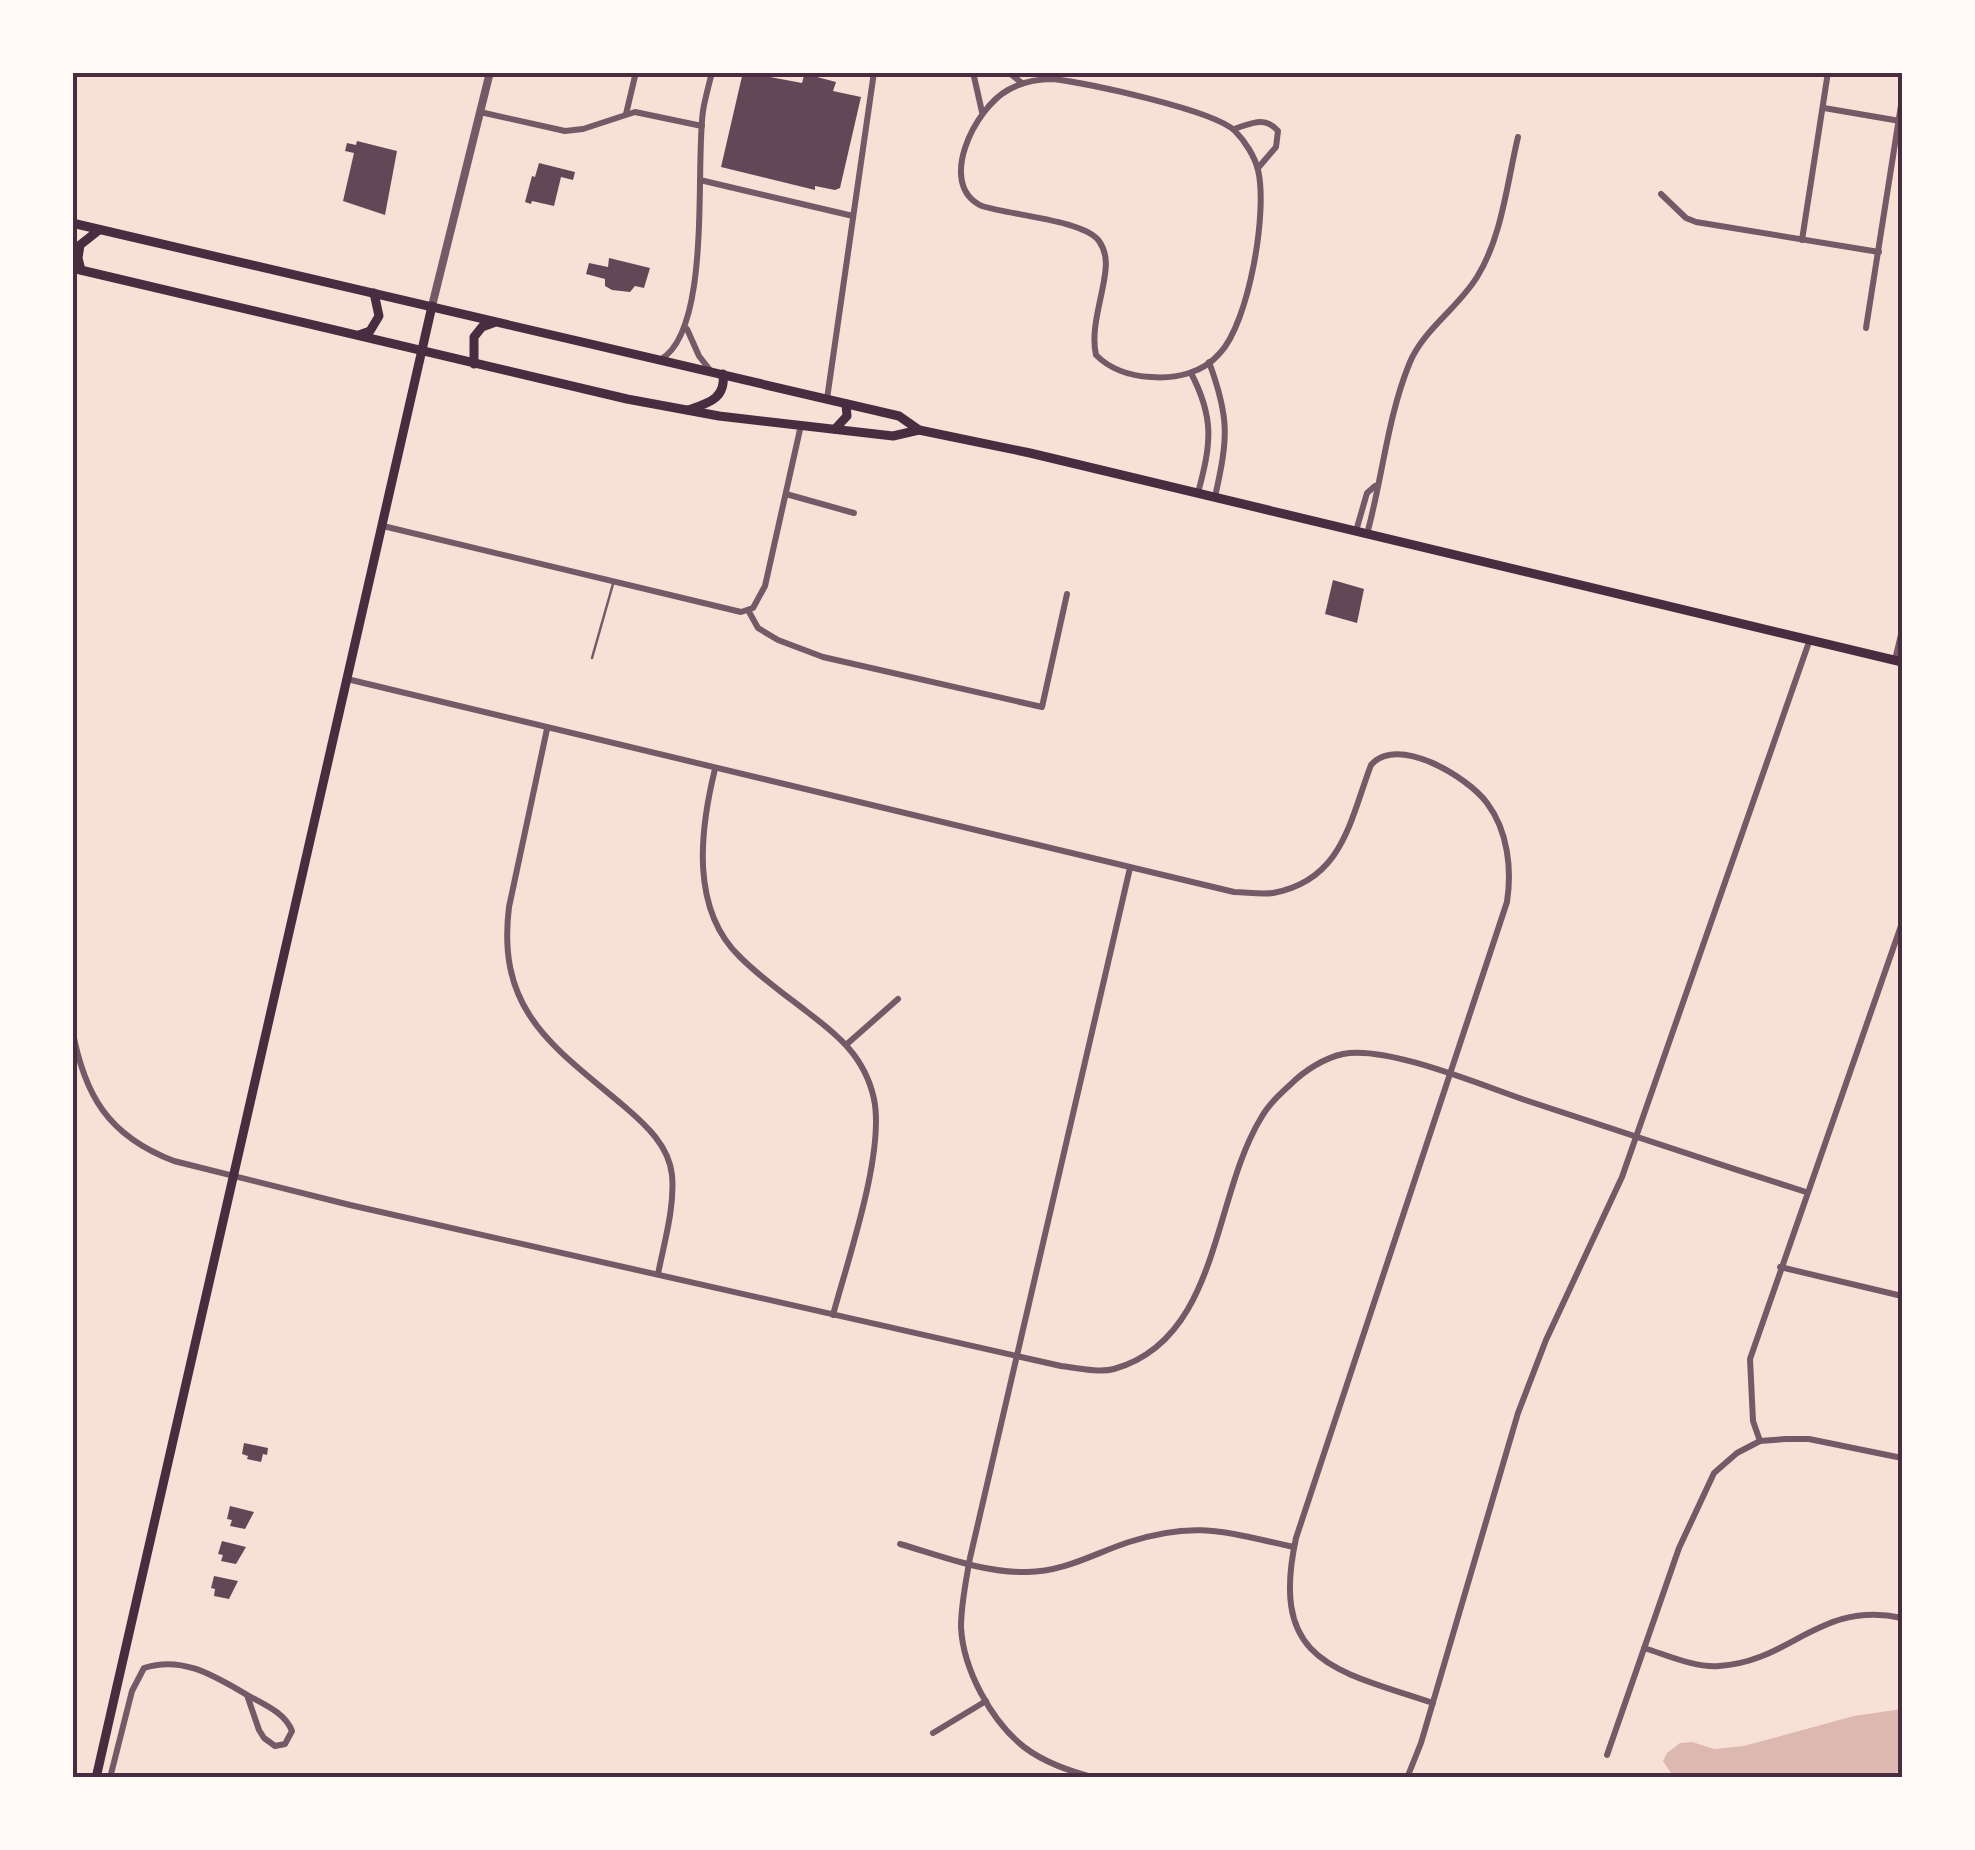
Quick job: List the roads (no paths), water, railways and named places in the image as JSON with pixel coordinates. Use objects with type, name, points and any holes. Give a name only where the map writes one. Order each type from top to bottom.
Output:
[{"type":"main road","points":[[72,223],[724,374],[899,416],[919,430],[1198,492],[1899,661]]},
{"type":"main road","points":[[100,230],[80,245],[77,269],[421,352],[686,410],[893,436],[919,430]]},
{"type":"main road","points":[[356,336],[370,331],[378,321],[374,293]]},
{"type":"main road","points":[[96,1778],[432,306]]},
{"type":"main road","points":[[474,364],[474,336],[482,327],[496,322]]},
{"type":"main road","points":[[686,410],[719,396],[724,374]]},
{"type":"main road","points":[[835,429],[846,416],[846,404]]},
{"type":"street","points":[[432,306],[490,72]]},
{"type":"street","points":[[625,115],[636,72]]},
{"type":"street","points":[[659,361],[676,348],[686,328],[696,275],[702,126],[712,72]]},
{"type":"street","points":[[973,72],[982,112]]},
{"type":"street","points":[[1008,72],[1022,84]]},
{"type":"street","points":[[1802,240],[1828,72]]},
{"type":"street","points":[[827,399],[872,75]]},
{"type":"street","points":[[1065,80],[1180,107],[1234,129],[1258,168],[1262,197],[1242,316],[1218,356],[1191,372],[1146,377],[1113,369],[1096,355],[1095,334],[1107,264],[1102,245],[1095,236],[1077,229],[996,211],[968,198],[962,186],[964,156],[982,112],[1007,90],[1022,84],[1065,80]]},
{"type":"street","points":[[1866,328],[1902,99]]},
{"type":"street","points":[[1824,108],[1900,121]]},
{"type":"street","points":[[480,112],[565,131],[583,130],[642,112],[702,126]]},
{"type":"street","points":[[1234,129],[1260,121],[1270,123],[1278,131],[1276,147],[1258,168]]},
{"type":"street","points":[[1362,532],[1377,497],[1388,427],[1413,356],[1474,282],[1490,253],[1518,138]]},
{"type":"street","points":[[1892,178],[1902,180]]},
{"type":"street","points":[[700,180],[854,216]]},
{"type":"street","points":[[1661,194],[1686,218],[1879,252]]},
{"type":"street","points":[[686,328],[699,356],[712,372]]},
{"type":"street","points":[[1209,362],[1227,422],[1225,453],[1214,496]]},
{"type":"street","points":[[1191,372],[1204,396],[1210,438],[1198,492]]},
{"type":"street","points":[[383,526],[724,610],[748,610],[766,586],[801,425]]},
{"type":"street","points":[[786,494],[854,512]]},
{"type":"street","points":[[748,610],[758,628],[822,657],[1042,707],[1066,594]]},
{"type":"street","points":[[1899,661],[1902,635]]},
{"type":"street","points":[[1407,1778],[1524,1396],[1615,1193],[1809,642]]},
{"type":"street","points":[[347,679],[1234,892],[1272,893],[1302,882],[1341,848],[1371,765],[1378,757],[1392,752],[1411,756],[1461,777],[1486,801],[1504,838],[1510,882],[1507,902],[1290,1568],[1291,1602],[1298,1634],[1306,1647],[1331,1667],[1432,1703]]},
{"type":"street","points":[[548,730],[509,907],[505,936],[510,970],[518,993],[552,1046],[650,1128],[666,1154],[672,1174],[670,1206],[658,1274]]},
{"type":"street","points":[[715,769],[706,803],[702,868],[712,912],[738,955],[848,1044],[862,1063],[875,1103],[876,1142],[834,1315]]},
{"type":"street","points":[[1095,1778],[1067,1770],[1022,1746],[986,1701],[964,1651],[961,1626],[969,1565],[1130,868]]},
{"type":"street","points":[[1760,1441],[1751,1405],[1750,1359],[1902,924]]},
{"type":"street","points":[[848,1044],[898,999]]},
{"type":"street","points":[[73,1033],[82,1073],[94,1098],[123,1133],[161,1156],[231,1177],[1062,1366],[1111,1370],[1158,1348],[1176,1329],[1192,1305],[1261,1118],[1298,1077],[1340,1054],[1363,1052],[1451,1076],[1806,1192]]},
{"type":"street","points":[[1780,1267],[1902,1296]]},
{"type":"street","points":[[1606,1755],[1678,1548],[1714,1473],[1760,1441],[1810,1439],[1902,1458]]},
{"type":"street","points":[[900,1544],[969,1565],[1024,1572],[1044,1571],[1100,1556],[1125,1543],[1154,1535],[1201,1528],[1294,1547]]},
{"type":"street","points":[[1644,1648],[1717,1667],[1762,1655],[1813,1628],[1849,1615],[1870,1612],[1902,1618]]},
{"type":"street","points":[[110,1778],[132,1690],[144,1668],[168,1664],[212,1674],[247,1694],[288,1722],[291,1736],[286,1744],[275,1746],[264,1738],[247,1694]]},
{"type":"street","points":[[934,1733],[986,1701]]},
{"type":"lane","points":[[592,658],[613,582]]}]
